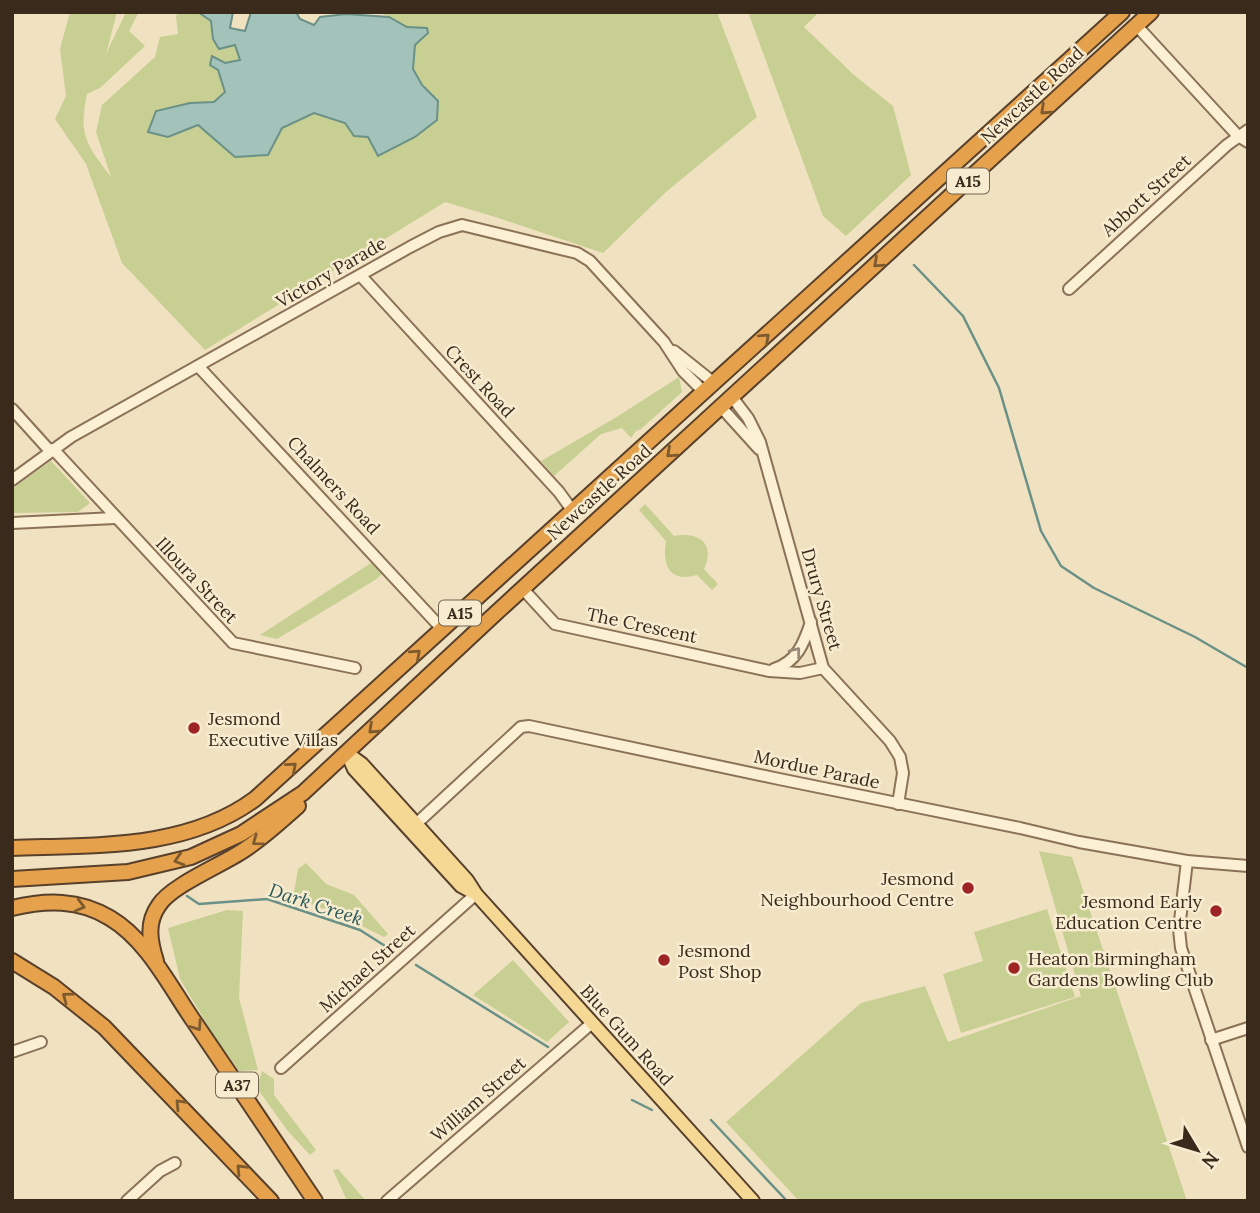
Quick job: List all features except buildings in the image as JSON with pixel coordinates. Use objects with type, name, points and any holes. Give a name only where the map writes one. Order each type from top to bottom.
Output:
[{"type":"highway","points":[[1123,12],[1136,25]]},
{"type":"highway","name":"Newcastle Road","points":[[12,848],[126,842],[178,835],[205,827],[233,814],[255,799],[1123,12]]},
{"type":"highway","name":"Newcastle Road","points":[[12,879],[128,872],[191,857],[241,834],[303,793],[522,588],[1151,12]]},
{"type":"highway","points":[[709,388],[726,402]]},
{"type":"highway","points":[[329,734],[347,754]]},
{"type":"highway","points":[[159,969],[150,933],[152,919],[161,901],[267,833],[300,804],[303,793]]},
{"type":"highway","name":"A37","points":[[12,908],[54,902],[77,905],[96,910],[125,929],[159,969],[315,1201]]},
{"type":"highway","points":[[12,961],[54,987],[104,1027],[271,1201]]},
{"type":"main road","name":"Blue Gum Road","points":[[347,754],[362,764],[752,1200]]},
{"type":"main road","name":"Blue Gum Road","points":[[347,754],[354,769],[461,886],[476,894]]},
{"type":"street","points":[[1136,25],[1245,136]]},
{"type":"street","name":"Abbott Street","points":[[1069,289],[1245,136]]},
{"type":"street","name":"Victory Parade","points":[[12,480],[52,450],[198,366],[410,247],[451,227],[462,225],[584,257],[604,274],[709,388]]},
{"type":"street","name":"Crest Road","points":[[361,276],[559,492],[572,510]]},
{"type":"street","name":"Chalmers Road","points":[[198,366],[443,630]]},
{"type":"street","name":"Drury Street","points":[[726,402],[765,461],[824,668],[890,741],[900,757],[903,774],[898,804]]},
{"type":"street","name":"Illoura Street","points":[[12,409],[233,643],[355,668]]},
{"type":"street","points":[[12,523],[115,518]]},
{"type":"street","name":"The Crescent","points":[[522,588],[555,624],[769,671],[800,673],[824,668]]},
{"type":"street","points":[[769,671],[781,667],[799,651],[811,622]]},
{"type":"street","name":"Mordue Parade","points":[[416,824],[521,727],[529,726],[1067,840],[1187,861],[1248,866]]},
{"type":"street","points":[[1187,861],[1179,929],[1181,948],[1248,1147]]},
{"type":"street","name":"Michael Street","points":[[281,1068],[476,894]]},
{"type":"street","name":"William Street","points":[[387,1201],[592,1023]]},
{"type":"street","points":[[1211,1040],[1248,1028]]},
{"type":"street","points":[[12,1052],[41,1042]]},
{"type":"street","points":[[127,1201],[160,1171],[176,1163]]},
{"type":"green space","points":[[70,12],[117,12],[106,54],[126,12],[139,12],[129,31],[145,46],[100,88],[87,94],[84,108],[84,130],[90,148],[111,177],[96,132],[102,105],[155,57],[160,37],[178,34],[176,16],[179,12],[198,12],[211,21],[213,39],[235,45],[241,60],[225,63],[218,70],[226,92],[214,102],[190,103],[168,137],[198,125],[236,157],[268,155],[282,128],[314,113],[345,123],[354,136],[368,137],[437,101],[422,85],[413,69],[415,45],[428,33],[407,27],[379,12],[717,12],[757,117],[666,192],[603,253],[445,202],[205,350],[122,263],[86,164],[55,119],[66,96],[60,49]]},
{"type":"green space","points":[[748,12],[819,12],[804,27],[854,75],[893,106],[911,175],[846,236],[823,216]]},
{"type":"green space","points":[[679,377],[682,392],[631,438],[622,428],[601,434],[554,476],[541,461],[615,418]]},
{"type":"green space","points":[[51,461],[90,503],[78,512],[12,513],[12,489]]},
{"type":"green space","points":[[645,504],[674,536],[697,537],[706,546],[708,552],[704,569],[718,584],[712,590],[697,575],[680,576],[670,570],[665,558],[666,541],[639,510]]},
{"type":"green space","points":[[371,563],[382,574],[375,580],[277,639],[260,635]]},
{"type":"green space","points":[[1039,851],[1072,857],[1187,1201],[799,1201],[726,1122],[861,1003],[925,986],[948,1042],[1081,996]]},
{"type":"green space","points":[[306,863],[326,884],[354,895],[388,934],[384,937],[336,913],[297,899],[294,892],[298,869]]},
{"type":"green space","name":"Heaton Birmingham Gardens Bowling Club","points":[[1047,909],[1075,997],[961,1033],[943,974],[983,961],[974,932]]},
{"type":"green space","points":[[227,910],[243,911],[239,998],[258,1070],[239,1071],[211,1031],[180,979],[168,928]]},
{"type":"green space","points":[[513,960],[569,1022],[547,1042],[473,995]]},
{"type":"green space","points":[[262,1071],[274,1079],[274,1095],[316,1150],[310,1155],[287,1130],[257,1088]]},
{"type":"green space","points":[[338,1169],[366,1201],[347,1201],[333,1170]]},
{"type":"water","points":[[198,12],[233,12],[230,28],[245,31],[251,12],[296,12],[300,19],[314,25],[320,17],[346,14],[389,17],[407,27],[427,28],[428,33],[415,45],[413,69],[422,85],[438,101],[437,120],[415,137],[378,156],[368,137],[354,136],[345,123],[314,113],[282,128],[268,155],[235,157],[198,125],[168,137],[148,132],[156,111],[190,103],[214,102],[225,92],[218,70],[210,65],[212,56],[225,63],[240,60],[235,45],[219,49],[213,39],[211,21]]},
{"type":"waterway","points":[[914,265],[963,316],[999,388],[1041,531],[1061,566],[1094,588],[1195,637],[1248,668]]},
{"type":"waterway","name":"Dark Creek","points":[[187,896],[199,904],[267,899],[360,930],[393,951]]},
{"type":"waterway","name":"Dark Creek","points":[[416,965],[548,1047]]},
{"type":"waterway","name":"Dark Creek","points":[[632,1100],[652,1110]]},
{"type":"waterway","name":"Dark Creek","points":[[711,1120],[787,1201]]},
{"type":"place","name":"Jesmond Executive Villas","points":[[194,728]]},
{"type":"place","name":"Jesmond Neighbourhood Centre","points":[[968,888]]},
{"type":"place","name":"Jesmond Early Education Centre","points":[[1216,911]]},
{"type":"place","name":"Jesmond Post Shop","points":[[664,960]]},
{"type":"place","name":"Heaton Birmingham Gardens Bowling Club","points":[[1014,968]]}]
